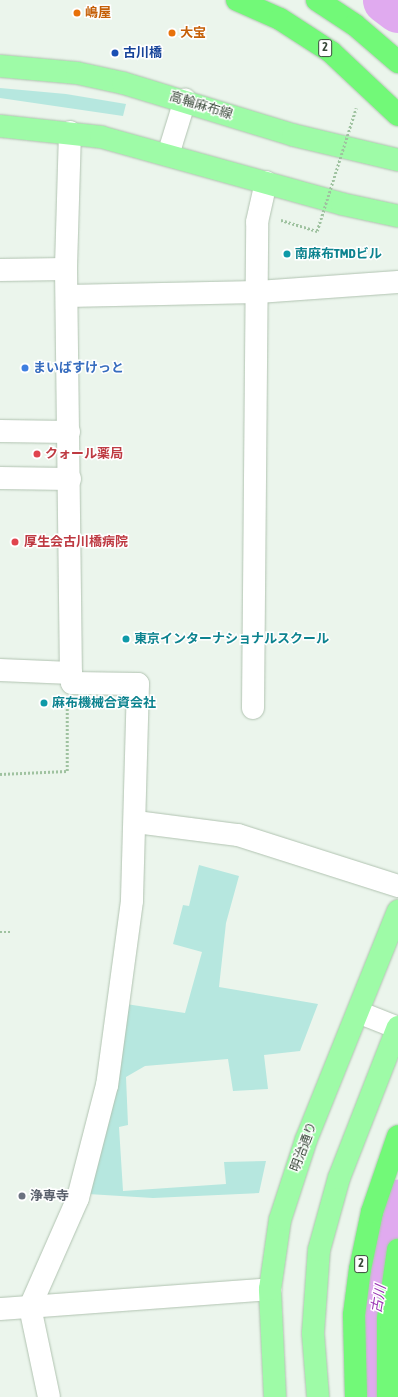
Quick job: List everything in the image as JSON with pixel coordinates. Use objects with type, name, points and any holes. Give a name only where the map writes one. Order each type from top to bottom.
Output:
[{"type":"highway","name":"2","points":[[238,0],[280,19],[325,47],[398,115]]},
{"type":"highway","points":[[317,0],[355,25],[398,62]]},
{"type":"highway","name":"2","points":[[356,1397],[354,1315],[360,1269],[372,1212],[398,1136]]},
{"type":"highway","points":[[388,1397],[388,1320],[398,1250]]},
{"type":"main road","name":"高輪麻布線","points":[[0,66],[77,73],[185,100],[308,139],[398,160]]},
{"type":"main road","points":[[0,126],[70,132],[168,155],[371,212],[398,216]]},
{"type":"main road","name":"明治通り","points":[[275,1397],[270,1289],[290,1183],[398,911]]},
{"type":"main road","points":[[318,1397],[313,1333],[319,1250],[338,1178],[398,1027]]},
{"type":"street","points":[[168,155],[185,100]]},
{"type":"street","points":[[70,132],[66,269],[72,678]]},
{"type":"street","points":[[253,708],[258,292],[257,222],[266,182]]},
{"type":"street","points":[[0,270],[66,269]]},
{"type":"street","points":[[67,296],[258,292],[398,282]]},
{"type":"street","points":[[0,431],[69,432]]},
{"type":"street","points":[[0,478],[70,479]]},
{"type":"street","points":[[0,670],[138,684],[136,822],[132,901],[107,1085],[78,1198],[30,1308],[49,1397]]},
{"type":"street","points":[[136,822],[238,835],[398,886]]},
{"type":"street","points":[[358,1012],[398,1027]]},
{"type":"street","points":[[0,1309],[30,1308],[270,1289]]},
{"type":"path","points":[[275,218],[317,232],[356,108]]},
{"type":"path","points":[[0,774],[67,771],[67,694],[72,678]]},
{"type":"path","points":[[0,932],[12,932]]},
{"type":"shaded area","points":[[0,88],[66,94],[126,104],[123,116],[0,98]]},
{"type":"shaded area","points":[[199,865],[239,876],[226,923],[219,987],[318,1004],[300,1051],[264,1055],[268,1089],[233,1091],[228,1059],[145,1066],[126,1077],[128,1125],[119,1127],[123,1191],[226,1184],[224,1162],[266,1161],[259,1193],[153,1198],[88,1194],[126,1004],[185,1013],[202,952],[173,944],[183,905],[189,906]]},
{"type":"waterway","name":"古川","points":[[386,0],[398,9]]},
{"type":"waterway","name":"古川","points":[[376,1397],[373,1326],[398,1202]]},
{"type":"place","name":"嶋屋","points":[[77,13]]},
{"type":"place","name":"大宝","points":[[172,33]]},
{"type":"place","name":"古川橋","points":[[115,53]]},
{"type":"place","name":"南麻布TMDビル","points":[[287,254]]},
{"type":"place","name":"まいばすけっと","points":[[25,368]]},
{"type":"place","name":"クォール薬局","points":[[37,454]]},
{"type":"place","name":"厚生会古川橋病院","points":[[15,542]]},
{"type":"place","name":"東京インターナショナルスクール","points":[[126,639]]},
{"type":"place","name":"麻布機械合資会社","points":[[44,703]]},
{"type":"place","name":"浄専寺","points":[[22,1196]]}]
